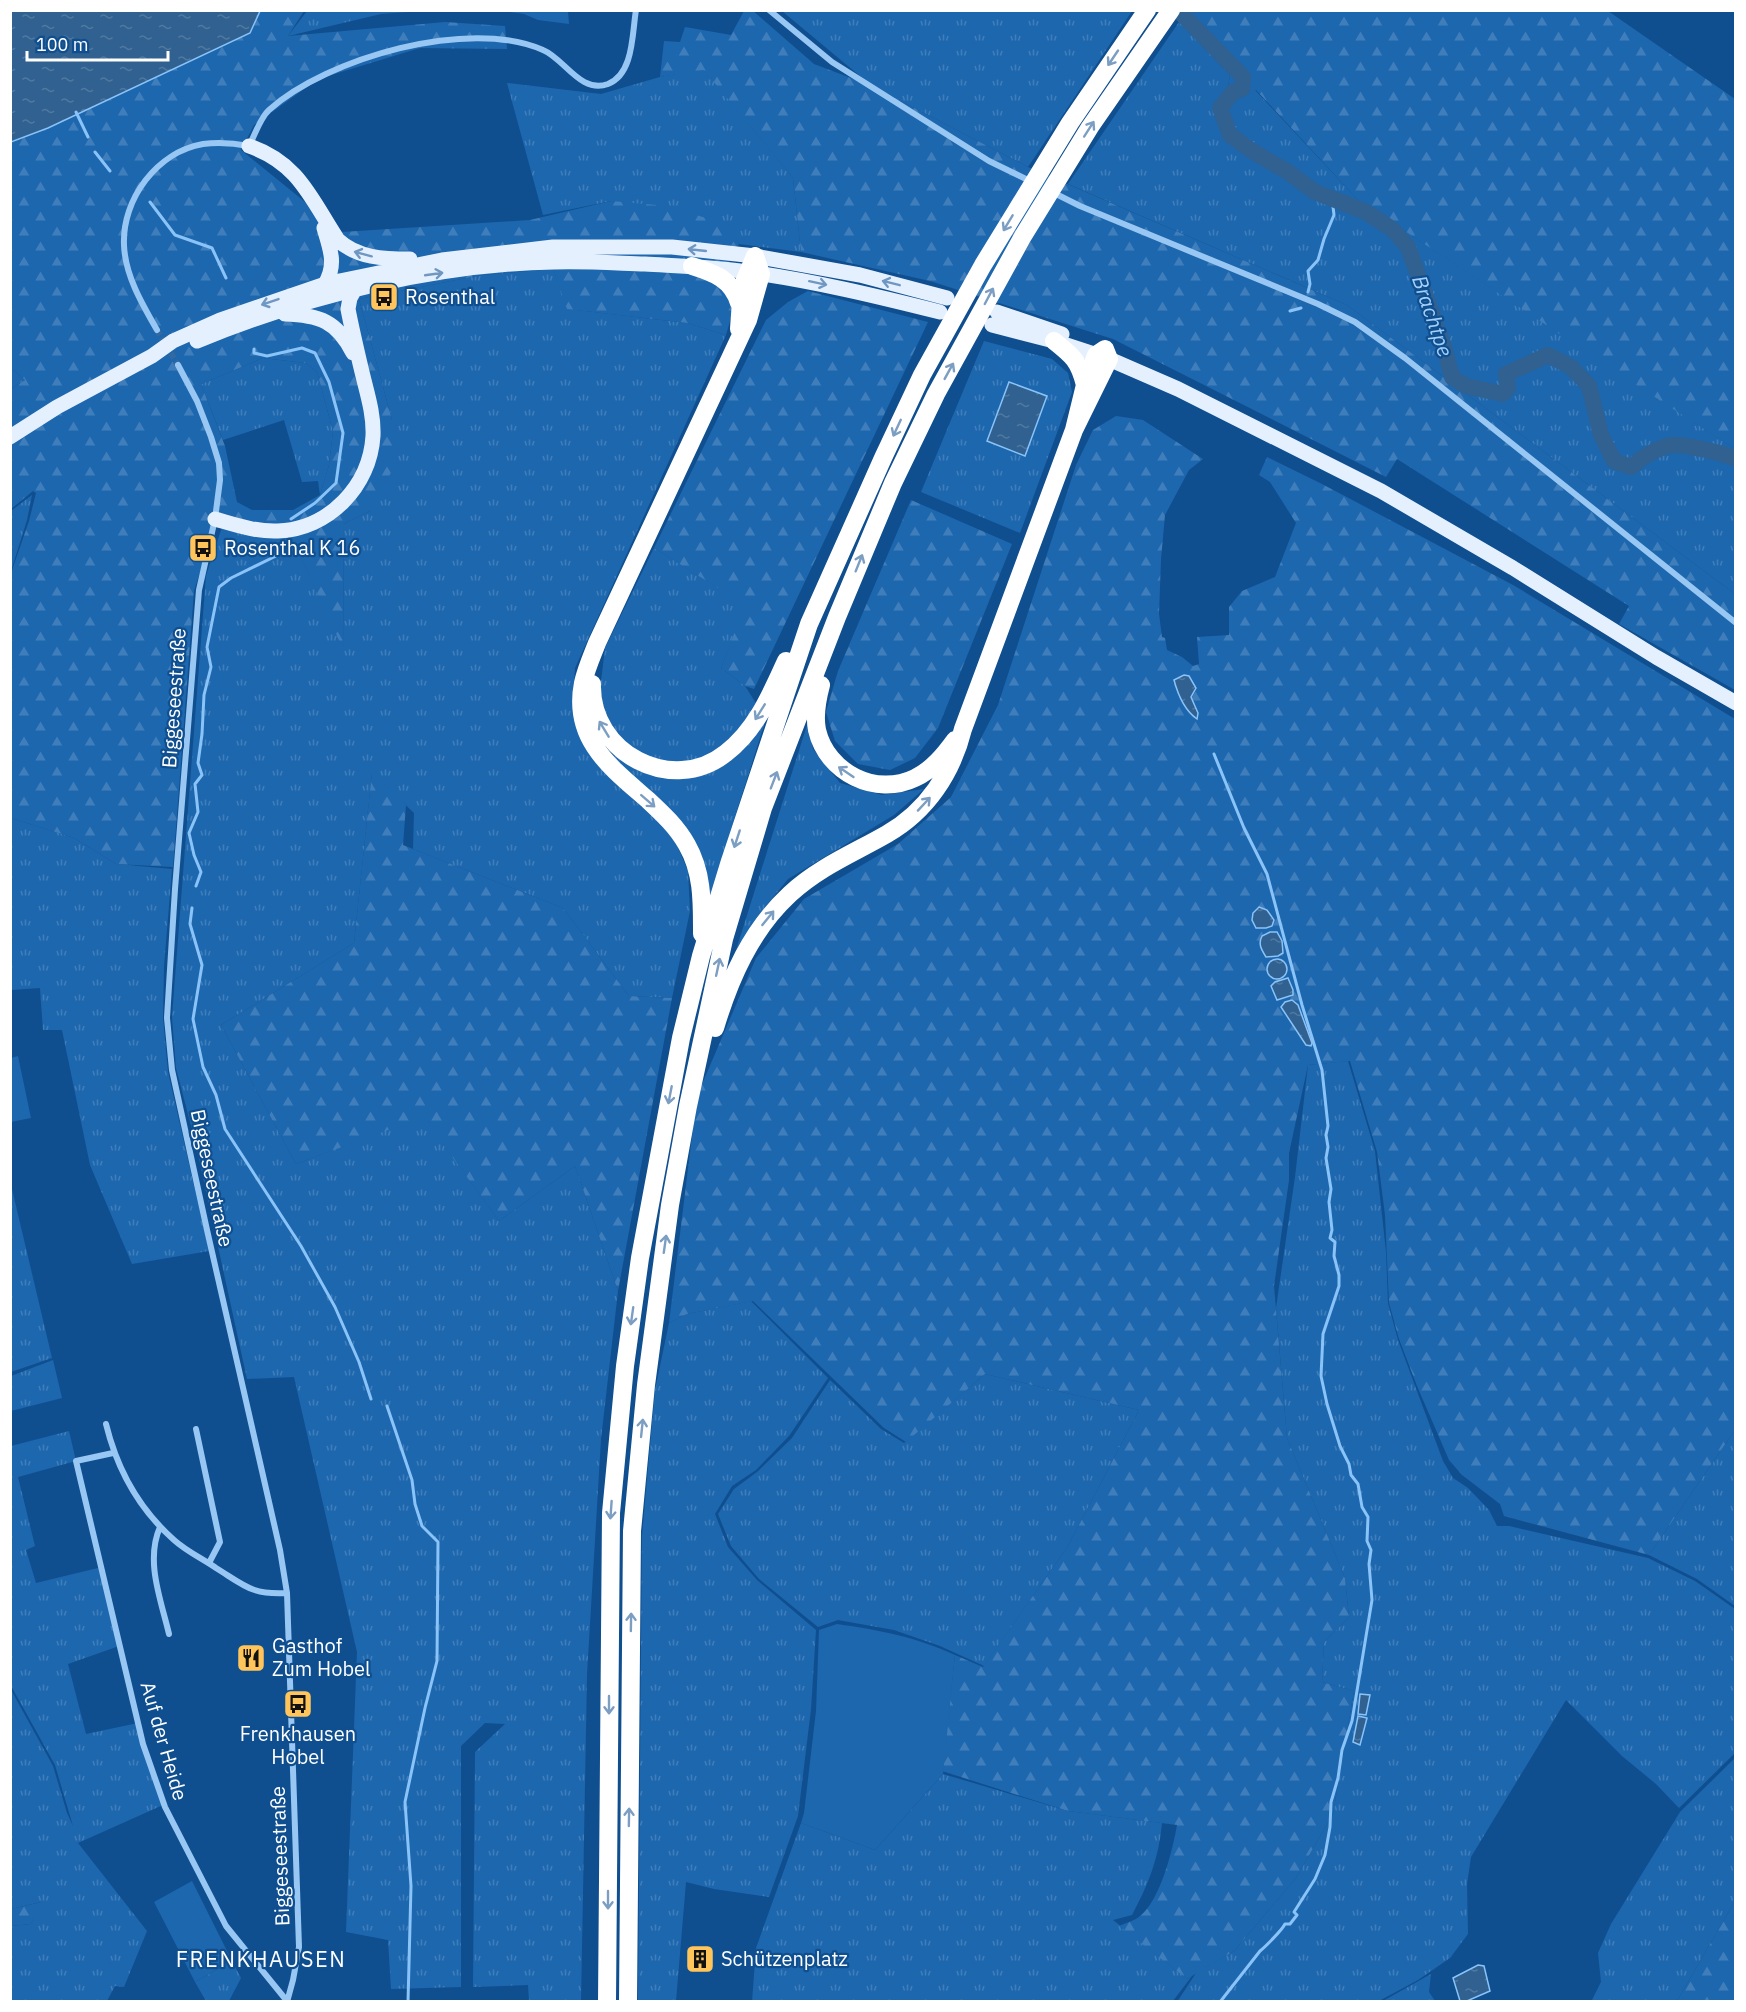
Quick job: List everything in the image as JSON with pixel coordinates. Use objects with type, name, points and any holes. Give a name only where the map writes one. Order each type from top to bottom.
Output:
[{"type":"highway","points":[[607,2001],[611,1514],[625,1366],[639,1258],[681,1038],[701,956],[730,861],[809,624],[922,375],[1026,194],[1070,123],[1147,10]]},
{"type":"highway","points":[[628,2001],[632,1531],[646,1385],[670,1205],[688,1106],[724,939],[760,819],[837,617],[893,483],[936,394],[1002,273],[1056,181],[1114,91],[1171,10]]},
{"type":"highway","points":[[692,266],[723,278],[733,288],[740,303]]},
{"type":"highway","points":[[734,350],[739,327],[742,287],[754,267]]},
{"type":"highway","points":[[701,956],[701,889],[697,867],[688,846],[665,816],[604,761],[587,733],[582,712],[582,692],[586,672],[597,644],[752,308],[754,267]]},
{"type":"highway","points":[[1054,341],[1075,357],[1081,368],[1085,385]]},
{"type":"highway","points":[[1074,430],[1085,385],[1104,354]]},
{"type":"highway","points":[[688,1106],[703,1075],[729,987],[746,950],[766,920],[790,893],[819,871],[886,834],[919,810],[937,789],[950,766],[1104,354]]},
{"type":"highway","points":[[837,617],[816,709],[820,739],[835,764],[851,776],[868,783],[887,785],[905,782],[930,769],[963,729]]},
{"type":"highway","points":[[597,644],[592,689],[595,710],[603,729],[616,746],[633,759],[661,769],[681,770],[701,766],[720,758],[745,735],[771,695],[794,642],[809,624]]},
{"type":"main road","points":[[249,146],[264,151],[287,166],[307,191],[338,240],[346,248],[356,253],[392,259],[442,260],[672,247],[940,312]]},
{"type":"main road","points":[[318,210],[333,264],[332,273],[325,284]]},
{"type":"main road","points":[[176,345],[316,299],[356,289],[548,255],[860,275],[947,298]]},
{"type":"main road","points":[[10,437],[57,407],[230,316],[325,284],[442,260]]},
{"type":"main road","points":[[215,519],[245,528],[279,531],[306,526],[327,516],[345,502],[365,471],[371,452],[372,416],[348,309],[350,298],[356,289]]},
{"type":"main road","points":[[275,313],[309,315],[325,320],[346,340],[363,375]]},
{"type":"main road","points":[[1104,354],[1054,341],[994,318],[1104,354],[1179,385],[1303,442],[1349,472],[1736,703]]},
{"type":"street","points":[[157,330],[142,304],[126,262],[123,244],[133,198],[162,163],[177,154],[203,144],[226,142],[249,146],[267,112],[294,91],[327,73],[368,57],[422,43],[485,39],[514,42],[543,50],[556,57],[590,86],[607,84],[626,64],[636,10]]},
{"type":"street","points":[[769,10],[832,62],[989,161],[1080,206],[1355,322],[1405,358],[1736,623]]},
{"type":"street","name":"Biggeseestraße","points":[[178,364],[197,401],[219,463],[220,480],[215,519],[199,590],[167,1018],[172,1070],[280,1550],[287,1593],[299,1947],[287,2001]]},
{"type":"street","points":[[106,1424],[113,1453],[121,1470],[148,1514],[176,1542],[246,1587],[267,1594],[287,1593]]},
{"type":"street","points":[[196,1429],[220,1542],[209,1563]]},
{"type":"street","name":"Auf der Heide","points":[[113,1453],[76,1461],[143,1744],[165,1807],[226,1926],[287,2001]]},
{"type":"street","points":[[160,1527],[153,1555],[154,1570],[169,1634]]},
{"type":"green space","points":[[1188,10],[1608,11],[1735,99],[1735,449],[1358,200],[1256,90],[1224,110],[1230,75],[1179,22]]},
{"type":"green space","points":[[260,11],[304,11],[288,36],[445,22],[505,26],[507,49],[420,48],[318,79],[254,125],[241,150],[342,232],[530,220],[611,201],[668,206],[731,226],[739,244],[718,281],[734,307],[726,335],[687,323],[567,309],[553,269],[482,275],[359,299],[392,420],[394,467],[370,511],[343,524],[344,651],[290,534],[216,522],[194,591],[173,867],[116,864],[74,838],[11,818],[10,576],[36,493],[33,491],[11,509],[11,389],[25,380],[11,368],[11,142],[48,128],[249,33]],"holes":[[[263,358],[305,363],[317,372],[333,431],[329,465],[320,495],[293,510],[252,510],[237,502],[225,446],[201,384]]]},
{"type":"green space","points":[[307,11],[420,11],[381,14],[288,36]]},
{"type":"green space","points":[[502,11],[568,11],[569,24],[538,20],[524,14]]},
{"type":"green space","points":[[744,11],[753,11],[814,64],[872,86],[1028,167],[1347,305],[1735,594],[1735,690],[1619,624],[1629,606],[1397,459],[1386,477],[1113,339],[930,281],[801,252],[793,178],[704,70],[660,77],[664,41],[680,42],[685,27],[731,35]]},
{"type":"green space","points":[[782,11],[1132,11],[1028,167],[872,86]]},
{"type":"green space","points":[[1179,22],[1230,75],[1224,110],[1255,90],[1358,200],[1735,449],[1735,594],[1347,305],[1068,184]]},
{"type":"green space","points":[[704,69],[793,178],[801,252],[739,244],[730,226],[611,201],[543,215],[507,83],[601,94],[660,77]]},
{"type":"green space","points":[[553,269],[568,309],[687,323],[726,335],[575,668],[573,701],[580,728],[672,833],[688,871],[690,911],[672,998],[629,996],[563,908],[413,849],[414,813],[372,773],[354,943],[221,1025],[296,1164],[423,1116],[499,1221],[575,1166],[618,1291],[601,1439],[587,1674],[581,2001],[529,2001],[528,1985],[473,1987],[475,1752],[505,1724],[485,1723],[461,1746],[461,1987],[391,1989],[388,1940],[346,1932],[357,1652],[294,1377],[247,1379],[195,1141],[176,1068],[172,1017],[206,576],[222,527],[290,534],[344,649],[343,524],[370,511],[392,420],[359,299],[482,275]]},
{"type":"green space","points":[[808,291],[928,322],[754,689],[745,686],[721,668],[745,605],[654,548],[766,320],[788,302]]},
{"type":"green space","points":[[984,341],[1052,359],[1068,373],[1072,392],[1020,533],[921,492]]},
{"type":"green space","points":[[263,358],[305,363],[317,372],[333,431],[329,465],[320,495],[318,481],[302,482],[284,420],[223,440],[201,384]]},
{"type":"green space","points":[[11,368],[25,380],[11,389]]},
{"type":"green space","points":[[1116,416],[1143,420],[1203,459],[1189,470],[1165,515],[1161,559],[1159,614],[1162,637],[1165,638],[1167,650],[1182,657],[1193,666],[1199,664],[1197,637],[1229,635],[1229,607],[1242,591],[1275,577],[1296,523],[1270,482],[1259,475],[1267,457],[1513,585],[1735,719],[1735,1430],[1649,1555],[1504,1516],[1500,1504],[1462,1475],[1449,1460],[1399,1339],[1389,1303],[1385,1215],[1377,1152],[1350,1061],[1308,1065],[1289,1153],[1289,1180],[1274,1286],[1287,1438],[1345,1578],[1349,1617],[1324,1642],[1322,1682],[1354,1691],[1333,1814],[1296,1878],[1234,1951],[1187,1979],[1119,1926],[1138,1918],[1154,1899],[1169,1860],[1177,1825],[1068,1811],[942,1771],[955,1655],[983,1667],[1068,1546],[1139,1410],[985,1374],[906,1442],[884,1428],[753,1301],[687,1314],[669,1323],[697,1096],[756,958],[804,899],[898,844],[951,797],[998,705],[1076,465],[1093,430]]},
{"type":"green space","points":[[32,495],[27,520],[11,571],[11,511]]},
{"type":"green space","points":[[911,500],[1012,544],[938,728],[915,758],[890,770],[858,764],[835,741],[826,712],[838,671]]},
{"type":"green space","points":[[654,548],[746,605],[721,668],[745,686],[766,719],[707,905],[703,858],[681,822],[617,761],[600,735],[601,682],[605,648]]},
{"type":"green space","points":[[808,722],[813,749],[840,783],[882,795],[924,789],[894,815],[788,879],[757,917],[736,950]]},
{"type":"green space","points":[[372,772],[406,805],[403,845],[563,908],[629,996],[672,998],[618,1291],[575,1166],[499,1221],[423,1117],[296,1164],[221,1025],[354,943]]},
{"type":"green space","points":[[11,818],[74,838],[116,864],[172,869],[164,966],[163,1018],[168,1072],[209,1251],[132,1264],[90,1165],[62,1030],[43,1030],[40,988],[11,990]]},
{"type":"green space","points":[[18,1056],[31,1118],[11,1122],[11,1058]]},
{"type":"green space","points":[[1348,1061],[1375,1151],[1386,1252],[1388,1303],[1398,1340],[1443,1461],[1453,1478],[1468,1488],[1489,1510],[1497,1526],[1509,1526],[1648,1558],[1695,1581],[1735,1609],[1735,1753],[1679,1808],[1566,1700],[1471,1857],[1467,1884],[1468,1934],[1450,1958],[1418,1980],[1379,2001],[1177,2002],[1196,1973],[1234,1951],[1296,1878],[1333,1814],[1354,1691],[1322,1682],[1324,1642],[1349,1617],[1345,1578],[1287,1438],[1276,1308],[1308,1065]]},
{"type":"green space","points":[[11,1185],[52,1358],[10,1372]]},
{"type":"green space","points":[[751,1301],[828,1378],[789,1436],[756,1470],[732,1486],[715,1514],[728,1547],[757,1580],[816,1630],[811,1709],[798,1816],[769,1897],[714,1889],[686,1882],[676,2001],[638,2002],[642,1536],[655,1390],[669,1323],[687,1314]]},
{"type":"green space","points":[[53,1360],[62,1398],[11,1411],[11,1376]]},
{"type":"green space","points":[[985,1374],[1139,1410],[1068,1546],[984,1666],[940,1646],[894,1630],[838,1620],[818,1627],[759,1579],[731,1546],[718,1514],[734,1489],[757,1472],[792,1438],[830,1380],[881,1429],[904,1443]]},
{"type":"green space","points":[[1735,1430],[1735,1606],[1697,1579],[1649,1555]]},
{"type":"green space","points":[[69,1431],[76,1461],[18,1477],[35,1546],[26,1550],[36,1583],[102,1567],[119,1646],[68,1664],[86,1734],[138,1723],[163,1805],[78,1843],[147,1931],[124,1987],[115,1986],[107,2001],[11,2001],[11,1926],[31,1924],[41,1902],[11,1909],[10,1688],[53,1766],[73,1826],[55,1765],[10,1684],[11,1446]]},
{"type":"green space","points":[[837,1624],[897,1635],[926,1643],[955,1655],[943,1774],[875,1850],[801,1823],[816,1711],[819,1630]]},
{"type":"green space","points":[[1735,1758],[1735,1901],[1677,2001],[1591,2002],[1601,1982],[1598,1953],[1611,1924],[1680,1812]]},
{"type":"green space","points":[[943,1774],[1068,1811],[1162,1823],[1155,1860],[1138,1904],[1132,1915],[1113,1920],[1187,1979],[1192,1976],[1173,2001],[752,2002],[756,1948],[801,1823],[875,1850]]},
{"type":"green space","points":[[192,1881],[232,1961],[195,1982],[154,1902]]},
{"type":"green space","points":[[1735,1901],[1735,2001],[1677,2001]]},
{"type":"green space","points":[[42,1902],[31,1924],[11,1926],[11,1909]]},
{"type":"green space","points":[[232,1961],[241,1978],[229,2001],[206,2001],[195,1982]]},
{"type":"green space","points":[[1431,1974],[1429,1992],[1435,2001],[1383,2001]]},
{"type":"water","points":[[11,10],[260,11],[250,33],[48,128],[11,142]]},
{"type":"water","points":[[1009,382],[1047,396],[1025,456],[987,441]]},
{"type":"water","points":[[1184,675],[1189,676],[1196,688],[1191,697],[1198,713],[1197,719],[1185,707],[1174,680]]},
{"type":"water","points":[[1259,907],[1267,910],[1274,920],[1272,926],[1256,928],[1252,920],[1253,913]]},
{"type":"water","points":[[1270,932],[1277,932],[1282,941],[1283,953],[1266,957],[1260,942],[1262,936]]},
{"type":"water","points":[[1277,959],[1284,962],[1287,969],[1284,976],[1277,979],[1270,976],[1267,969],[1270,962]]},
{"type":"water","points":[[1288,978],[1293,995],[1277,1000],[1271,986],[1275,982]]},
{"type":"water","points":[[1292,1000],[1298,1005],[1312,1043],[1311,1046],[1306,1045],[1281,1007],[1285,1002]]},
{"type":"water","points":[[1360,1694],[1370,1695],[1366,1715],[1358,1714]]},
{"type":"water","points":[[1358,1716],[1367,1718],[1360,1745],[1353,1742]]},
{"type":"water","points":[[1478,1965],[1484,1966],[1490,1991],[1467,2001],[1460,2001],[1453,1978]]},
{"type":"waterway","name":"Brachtpe","points":[[1178,10],[1243,77],[1242,89],[1233,92],[1220,108],[1230,135],[1315,192],[1366,212],[1392,229],[1408,247],[1444,347],[1452,377],[1466,386],[1503,394],[1508,388],[1506,374],[1548,355],[1571,367],[1589,386],[1601,435],[1614,461],[1631,467],[1650,453],[1672,445],[1704,449],[1736,459]]},
{"type":"waterway","points":[[76,112],[88,137]]},
{"type":"waterway","points":[[95,152],[110,171]]},
{"type":"waterway","points":[[1308,292],[1310,284],[1308,271],[1318,260],[1334,215],[1332,198]]},
{"type":"waterway","points":[[150,202],[175,235],[212,248],[226,278]]},
{"type":"waterway","points":[[1290,311],[1301,308]]},
{"type":"waterway","points":[[254,349],[254,353],[267,356],[302,348],[315,353],[329,382],[343,433],[336,483],[315,503],[291,519]]},
{"type":"waterway","points":[[196,886],[201,872],[189,833],[198,812],[195,784],[202,775],[198,763],[204,695],[211,667],[207,647],[219,587],[231,578],[280,554],[284,545]]},
{"type":"waterway","points":[[1214,754],[1244,828],[1267,874],[1322,1070],[1328,1126],[1326,1158],[1331,1189],[1329,1202],[1332,1230],[1330,1238],[1335,1242],[1334,1256],[1339,1275],[1339,1286],[1323,1334],[1321,1376],[1340,1446],[1349,1464],[1351,1475],[1358,1484],[1362,1507],[1368,1517],[1367,1541],[1371,1550],[1369,1564],[1372,1600],[1352,1721],[1342,1750],[1338,1778],[1331,1802],[1330,1827],[1325,1855],[1315,1879],[1294,1912],[1297,1915],[1290,1924],[1285,1924],[1260,1951],[1220,2002]]},
{"type":"waterway","points":[[192,908],[190,924],[202,965],[193,1019],[203,1067],[216,1095],[225,1129],[301,1246],[335,1307],[359,1362],[371,1399]]},
{"type":"waterway","points":[[387,1406],[412,1480],[415,1504],[422,1526],[438,1542],[437,1661],[405,1802],[411,1886],[408,2002]]},
{"type":"tunnel","points":[[157,330],[178,365]]},
{"type":"place","name":"Rosenthal","points":[[384,297]]},
{"type":"place","name":"Rosenthal K 16","points":[[203,548]]},
{"type":"place","name":"Gasthof Zum Hobel","points":[[251,1658]]},
{"type":"place","name":"Frenkhausen Hobel","points":[[298,1704]]},
{"type":"place","name":"Schützenplatz","points":[[700,1959]]},
{"type":"district","name":"FRENKHAUSEN","points":[[261,1959]]}]
